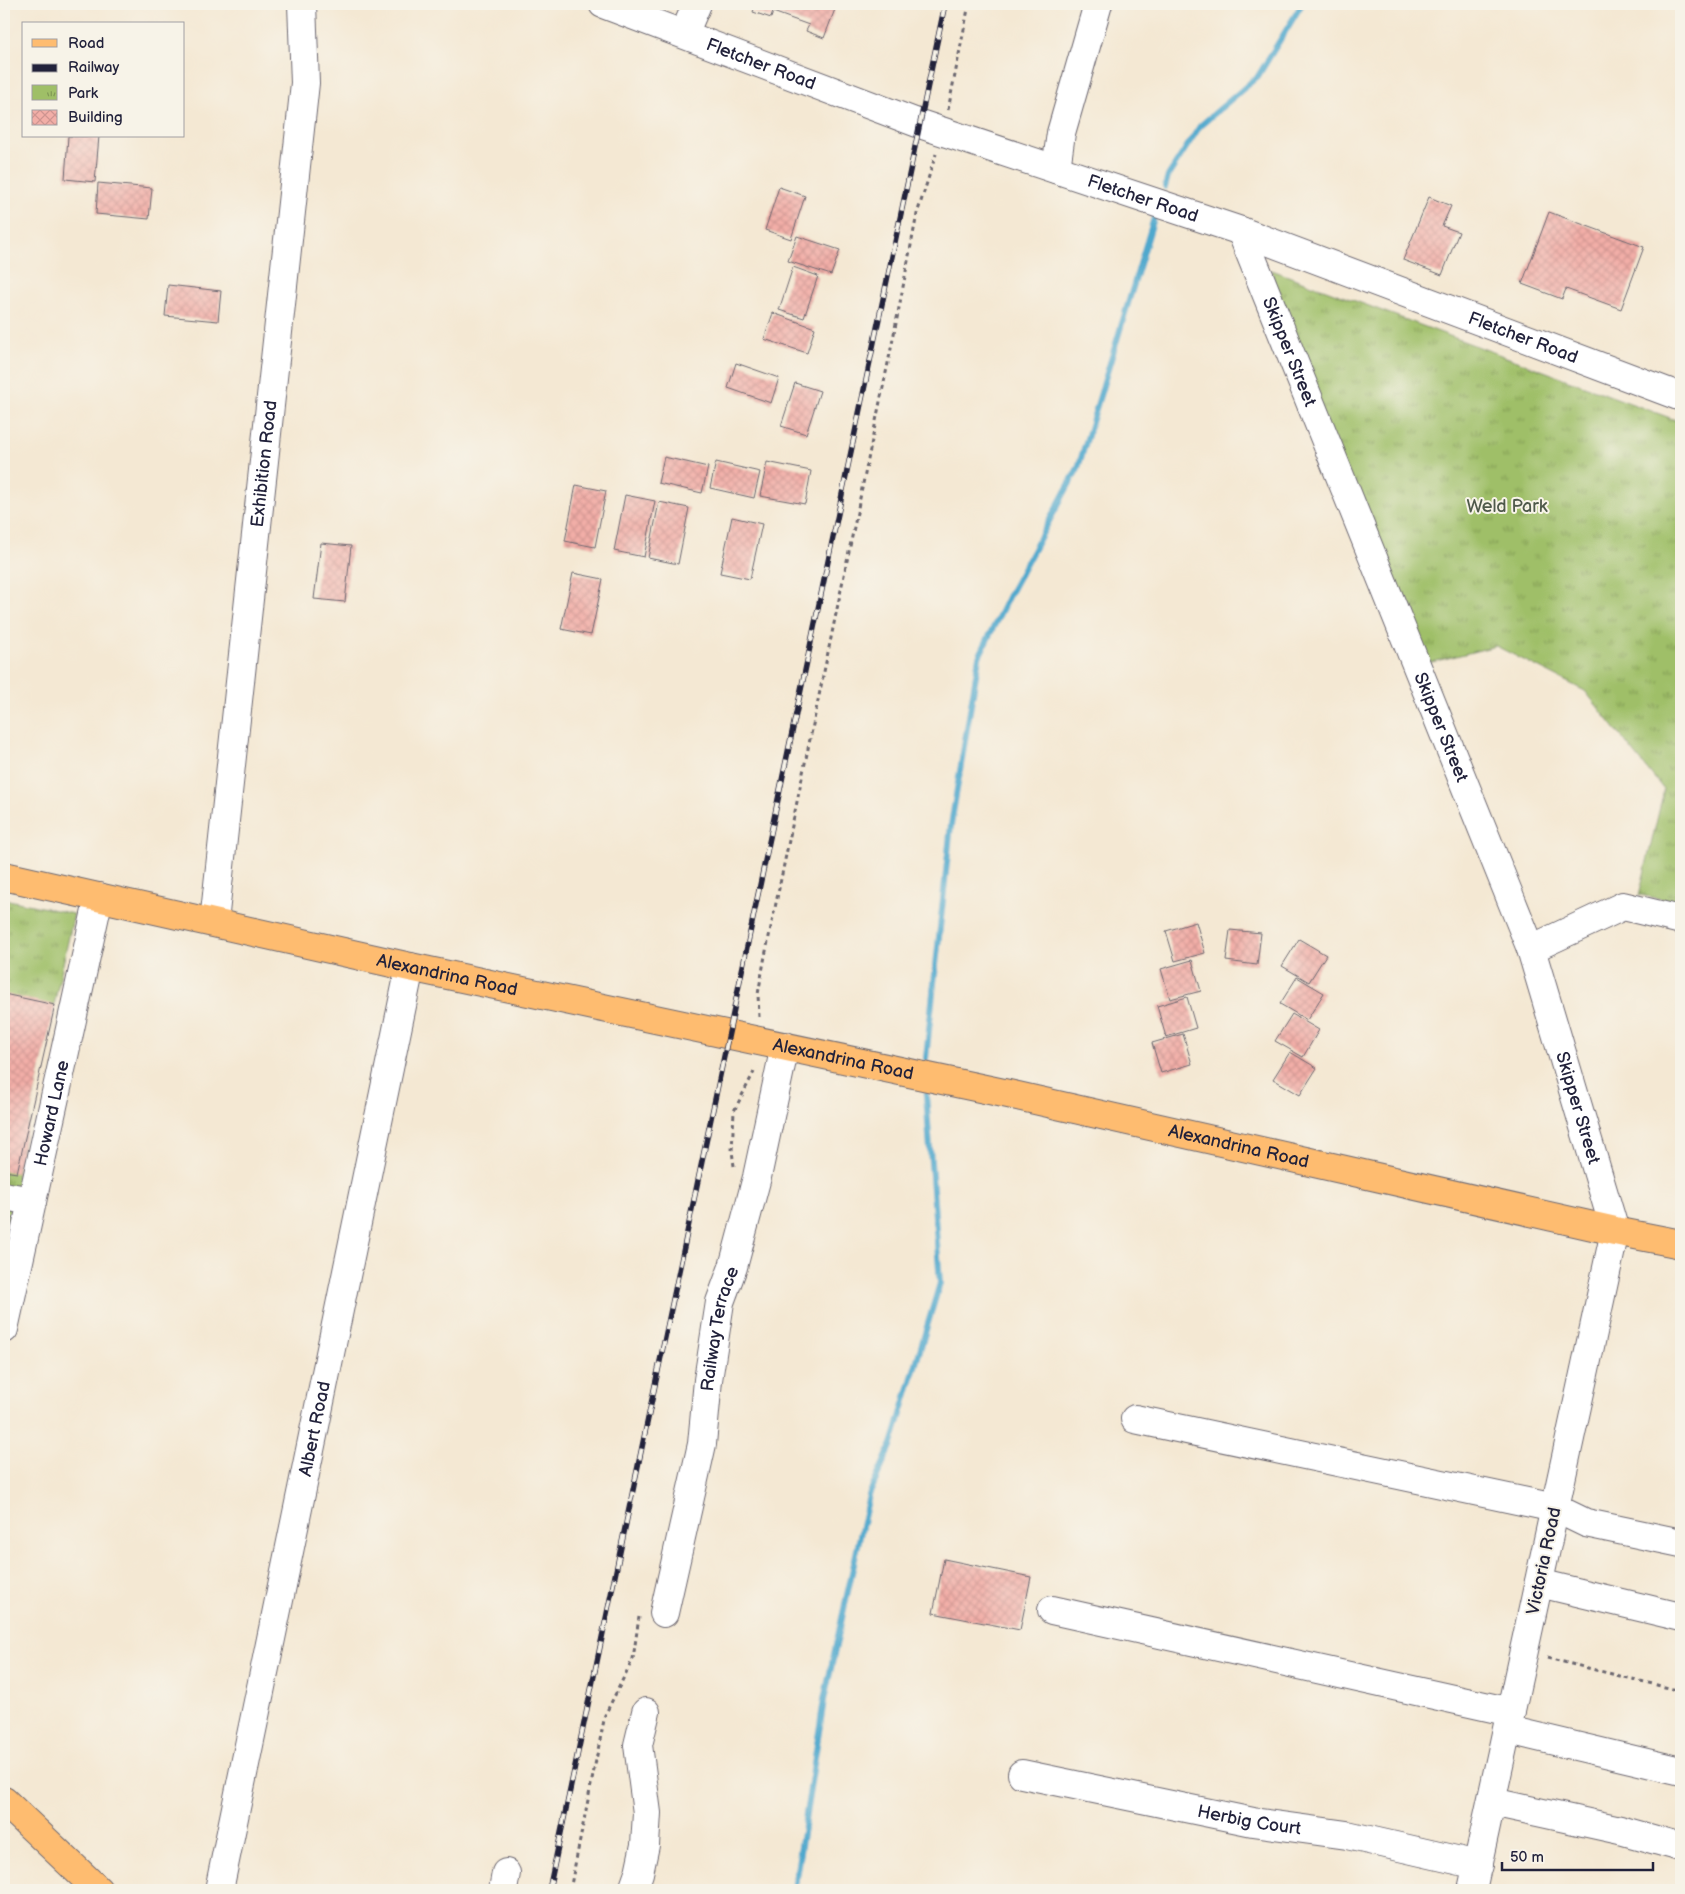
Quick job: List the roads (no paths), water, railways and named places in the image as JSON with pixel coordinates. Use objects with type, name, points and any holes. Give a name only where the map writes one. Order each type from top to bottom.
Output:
[{"type":"main road","name":"Alexandrina Road","points":[[4,876],[410,967],[1013,1095],[1615,1231],[1681,1244]]},
{"type":"main road","points":[[4,1801],[98,1890]]},
{"type":"street","name":"Exhibition Road","points":[[214,922],[305,83],[302,4]]},
{"type":"street","name":"Fletcher Road","points":[[603,4],[911,120],[1241,231],[1681,397]]},
{"type":"street","points":[[684,34],[697,4]]},
{"type":"street","points":[[1056,169],[1061,133],[1098,4]]},
{"type":"street","name":"Skipper Street","points":[[1241,231],[1531,949],[1615,1231]]},
{"type":"street","name":"Howard Lane","points":[[4,1329],[99,896]]},
{"type":"street","points":[[1531,949],[1623,906],[1681,920]]},
{"type":"street","name":"Albert Road","points":[[219,1890],[410,967]]},
{"type":"street","name":"Railway Terrace","points":[[652,1612],[702,1444],[708,1380],[720,1302],[733,1267],[757,1178],[772,1043]]},
{"type":"street","points":[[4,1196],[32,1201]]},
{"type":"street","name":"Victoria Road","points":[[1475,1878],[1615,1231]]},
{"type":"street","points":[[1135,1419],[1555,1508],[1586,1523],[1681,1543]]},
{"type":"street","points":[[1539,1583],[1681,1617]]},
{"type":"street","points":[[1052,1610],[1509,1721],[1681,1771]]},
{"type":"street","points":[[633,1890],[645,1845],[647,1813],[638,1745],[646,1712]]},
{"type":"street","name":"Herbig Court","points":[[1022,1774],[1253,1822],[1347,1835],[1475,1878]]},
{"type":"street","points":[[1492,1802],[1620,1830],[1681,1847]]},
{"type":"waterway","points":[[1165,187],[1168,176],[1200,126],[1258,76],[1302,4]]},
{"type":"waterway","points":[[926,1058],[951,825],[979,657],[1009,595],[1078,468],[1154,218]]},
{"type":"waterway","points":[[794,1890],[824,1700],[869,1495],[892,1444],[940,1283],[926,1095]]},
{"type":"railway","points":[[549,1890],[945,4]]},
{"type":"park label","name":"Weld Park","points":[[1507,506]]}]
